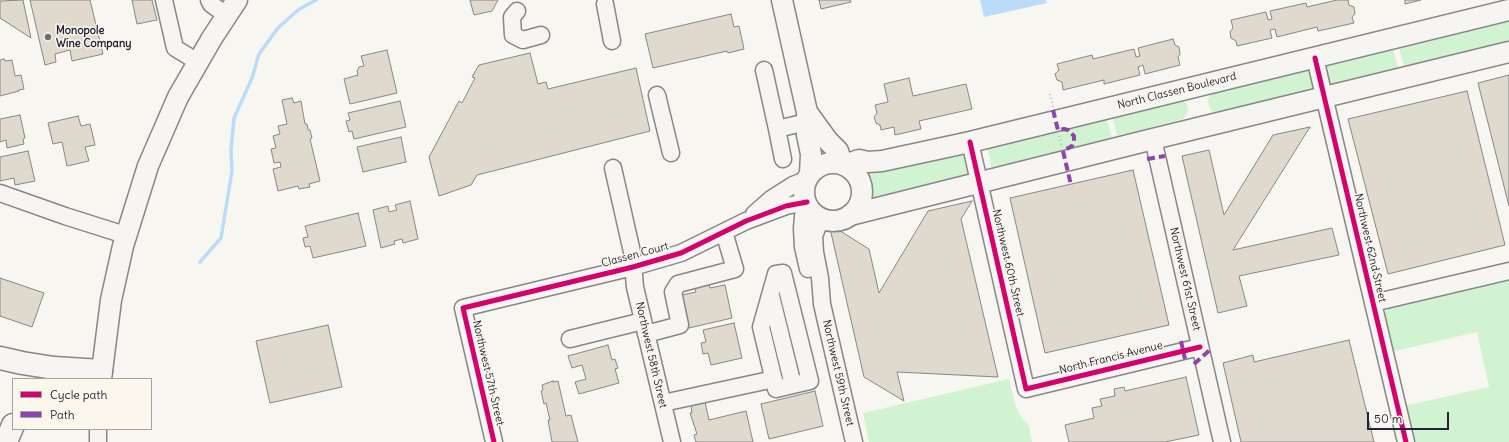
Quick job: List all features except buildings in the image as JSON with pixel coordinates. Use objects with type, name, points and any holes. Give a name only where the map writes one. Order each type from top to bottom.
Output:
[{"type":"highway","points":[[0,358],[22,364],[101,375]]},
{"type":"highway","points":[[6,442],[12,427]]},
{"type":"main road","points":[[782,0],[807,117],[807,135],[811,154],[809,176],[805,188],[807,203],[814,213],[824,219],[837,220],[850,215],[1153,139],[1509,52]]},
{"type":"main road","points":[[101,375],[111,300],[126,235],[148,166],[178,97],[232,8]]},
{"type":"main road","name":"North Classen Boulevard","points":[[809,176],[823,165],[830,163],[843,165],[859,160],[868,162],[882,161],[970,142],[1509,10]]},
{"type":"main road","points":[[807,117],[838,152],[843,165],[857,175],[862,189],[860,204],[850,215]]},
{"type":"street","points":[[164,0],[175,48],[198,62]]},
{"type":"street","points":[[209,0],[211,4],[232,8]]},
{"type":"street","points":[[605,4],[612,42]]},
{"type":"street","points":[[517,10],[512,17],[513,35],[523,40],[541,35]]},
{"type":"street","name":"Northwest 62nd Street","points":[[1315,58],[1406,442]]},
{"type":"street","points":[[764,70],[784,159]]},
{"type":"street","points":[[658,95],[671,152]]},
{"type":"street","points":[[777,129],[807,117]]},
{"type":"street","name":"Northwest 61st Street","points":[[1153,139],[1222,442]]},
{"type":"street","name":"Northwest 60th Street","points":[[970,142],[1026,389]]},
{"type":"street","name":"Northwest 58th Street","points":[[612,168],[632,252],[635,287],[672,442]]},
{"type":"street","name":"Classen Court","points":[[746,221],[771,199],[809,176]]},
{"type":"street","points":[[0,193],[65,216],[126,235]]},
{"type":"street","name":"Classen Court","points":[[463,308],[634,267],[682,253],[746,221],[786,206],[807,203]]},
{"type":"street","name":"Northwest 59th Street","points":[[807,203],[803,216],[803,247],[811,283],[822,304]]},
{"type":"street","name":"Northwest 59th Street","points":[[824,219],[818,226],[814,236],[814,252],[820,278],[822,304],[854,442]]},
{"type":"street","points":[[570,339],[645,328],[680,326],[673,292],[678,284],[735,269],[724,232]]},
{"type":"street","points":[[1373,303],[1509,271]]},
{"type":"street","points":[[783,273],[810,381],[776,389],[762,327],[771,294],[776,274],[783,273]]},
{"type":"street","points":[[771,294],[793,385]]},
{"type":"street","name":"Northwest 57th Street","points":[[463,308],[494,442]]},
{"type":"street","name":"North Francis Avenue","points":[[1026,389],[1200,347]]},
{"type":"street","points":[[663,403],[774,379]]},
{"type":"street","points":[[98,430],[98,442]]},
{"type":"path","points":[[1050,94],[1053,110]]},
{"type":"path","points":[[1058,130],[1063,151]]},
{"type":"green space","points":[[1509,17],[1509,41],[1471,50],[1465,57],[1405,70],[1398,44]]},
{"type":"green space","points":[[1392,45],[1399,72],[1332,87],[1328,84],[1324,65]]},
{"type":"green space","points":[[1307,68],[1310,70],[1315,86],[1313,91],[1216,114],[1209,106],[1208,100],[1211,92]]},
{"type":"green space","points":[[1180,98],[1184,100],[1188,111],[1182,119],[1117,136],[1112,113]]},
{"type":"green space","points":[[1106,115],[1112,138],[1081,151],[995,170],[992,169],[987,146]]},
{"type":"green space","points":[[956,154],[962,156],[966,160],[968,166],[968,173],[963,177],[866,203],[866,184],[863,174],[859,169]]},
{"type":"green space","points":[[1509,277],[1509,442],[1412,442],[1404,406],[1489,387],[1477,332],[1391,352],[1384,315],[1392,306]]},
{"type":"green space","points":[[1009,379],[1016,407],[1023,420],[1028,423],[1032,442],[869,442],[863,413]]},
{"type":"water","points":[[980,0],[1046,0],[1047,3],[984,17]]},
{"type":"waterway","points":[[200,262],[221,238],[232,171],[231,150],[234,118],[252,78],[259,54],[278,28],[298,10],[316,0]]},
{"type":"marked path","points":[[1053,110],[1058,130],[1068,130],[1074,136],[1072,146],[1063,151],[1071,185]]},
{"type":"marked path","points":[[1147,159],[1165,156]]},
{"type":"marked path","points":[[1181,341],[1185,359]]},
{"type":"marked path","points":[[1194,364],[1210,350]]},
{"type":"cycle path","points":[[1315,58],[1406,442]]},
{"type":"cycle path","points":[[970,142],[1026,389],[1200,347]]},
{"type":"cycle path","points":[[494,442],[463,308],[633,267],[681,253],[746,221],[786,206],[807,202]]},
{"type":"place","name":"Monopole Wine Company","points":[[48,37]]}]
